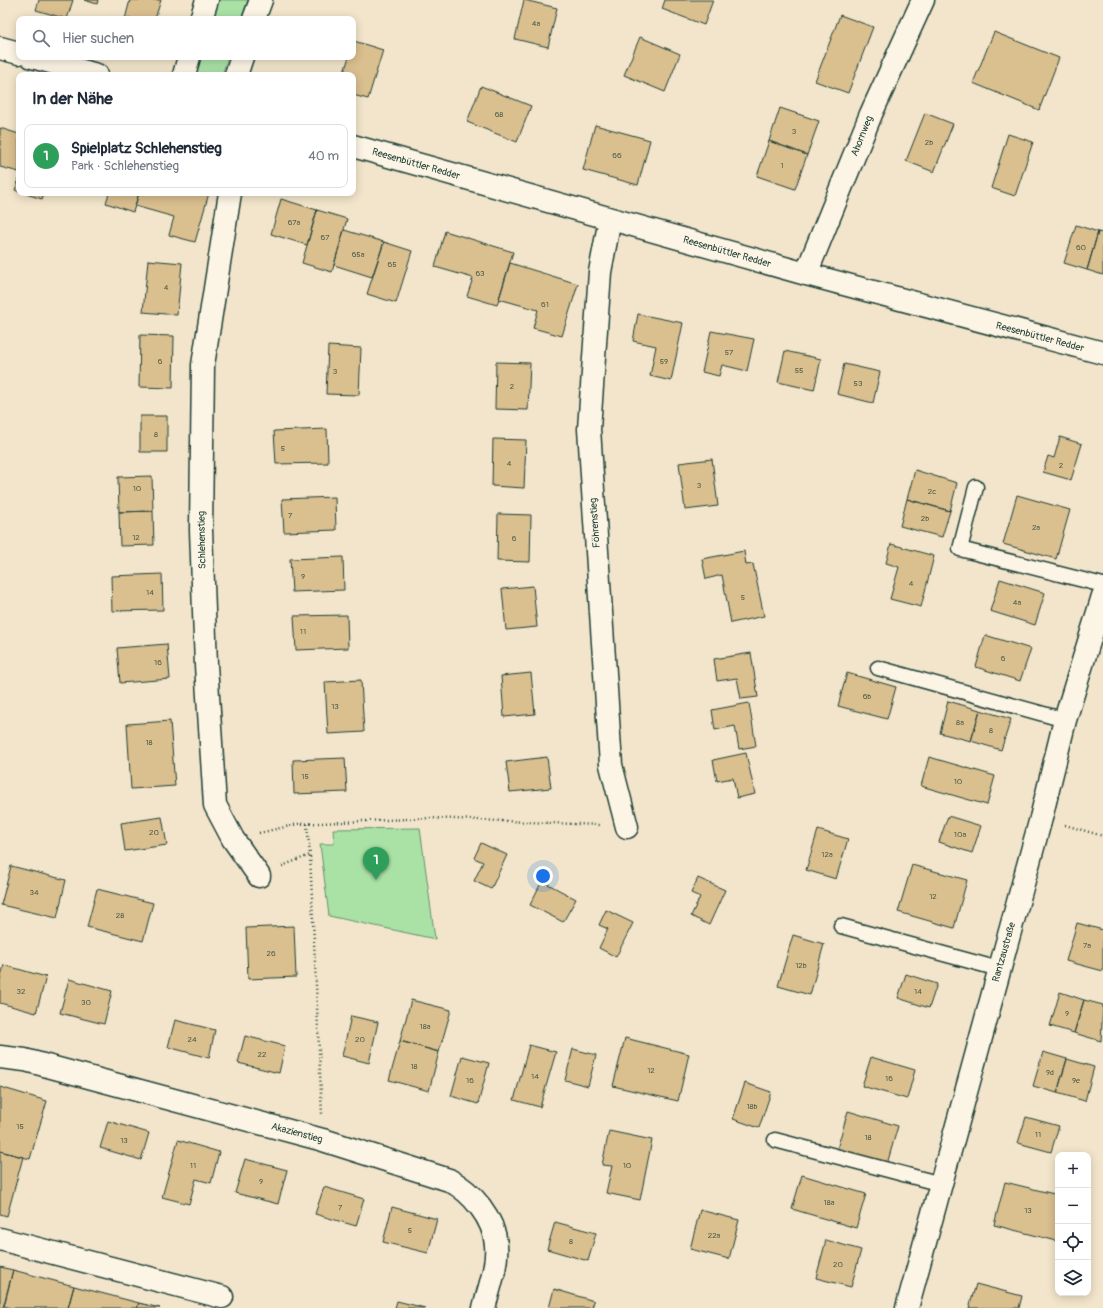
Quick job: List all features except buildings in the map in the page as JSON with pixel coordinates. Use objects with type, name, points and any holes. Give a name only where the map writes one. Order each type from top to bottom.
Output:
[{"type":"street","points":[[202,16],[206,0]]},
{"type":"street","points":[[255,16],[261,0]]},
{"type":"street","name":"Ahornweg","points":[[806,274],[871,114],[923,0]]},
{"type":"street","points":[[0,48],[16,52]]},
{"type":"street","points":[[43,60],[86,72]]},
{"type":"street","points":[[185,72],[188,60]]},
{"type":"street","points":[[237,72],[241,60]]},
{"type":"street","name":"Reesenbüttler Redder","points":[[356,147],[806,274],[1103,353]]},
{"type":"street","name":"Schlehenstieg","points":[[230,196],[203,365],[201,530],[206,665],[215,805],[233,839],[259,876]]},
{"type":"street","name":"Föhrenstieg","points":[[610,218],[600,272],[589,429],[611,765],[627,827]]},
{"type":"street","name":"Rantzaustraße","points":[[907,1308],[999,969],[1042,818],[1065,720],[1103,596]]},
{"type":"street","name":"Akazienstieg","points":[[0,1058],[25,1060],[323,1140],[449,1180],[464,1188],[485,1214],[491,1227],[496,1245],[493,1272],[484,1308]]},
{"type":"street","points":[[0,1239],[222,1297]]},
{"type":"lane","points":[[976,487],[960,549],[1103,585]]},
{"type":"lane","points":[[878,668],[1065,720]]},
{"type":"lane","points":[[841,926],[999,969]]},
{"type":"lane","points":[[775,1140],[941,1184]]},
{"type":"path","points":[[233,839],[307,823],[430,818],[627,827]]},
{"type":"path","points":[[1042,818],[1103,836]]},
{"type":"path","points":[[307,823],[310,855],[323,1140]]},
{"type":"path","points":[[259,876],[310,855]]},
{"type":"green space","points":[[217,0],[248,0],[242,16],[212,16]]},
{"type":"green space","points":[[198,60],[227,60],[223,72],[197,72]]},
{"type":"green space","points":[[420,828],[435,939],[329,916],[320,844],[334,844],[333,829]]},
{"type":"place","name":"Spielplatz Schlehenstieg","points":[[376,880]]}]
